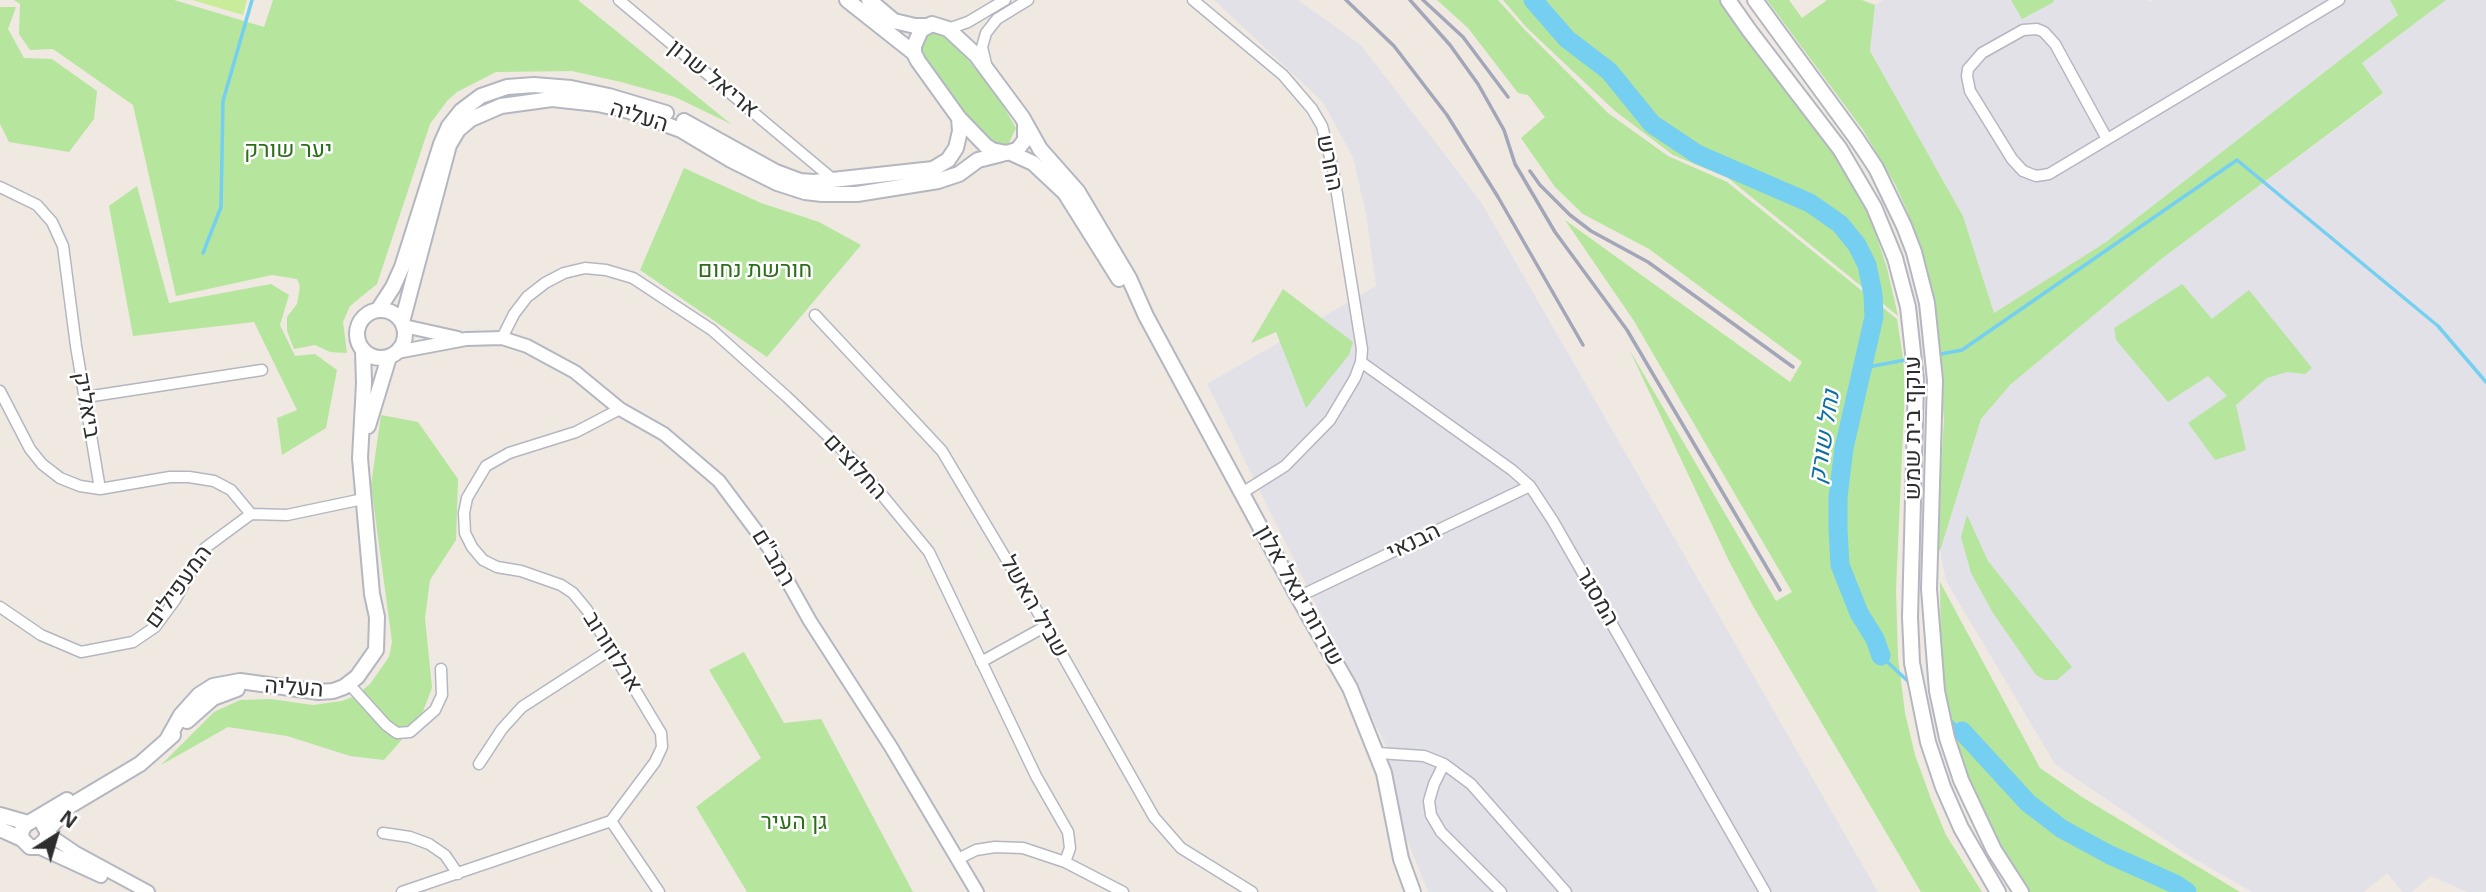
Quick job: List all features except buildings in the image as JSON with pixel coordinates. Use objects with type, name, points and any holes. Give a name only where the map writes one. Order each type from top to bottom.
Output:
[{"type":"main road","points":[[847,0],[914,53],[918,35],[926,26]]},
{"type":"main road","points":[[869,0],[894,21],[903,25],[941,26],[948,29]]},
{"type":"main road","name":"עוקף בית שמש","points":[[1728,0],[1840,149],[1874,207],[1895,258],[1908,307],[1916,380],[1910,588],[1912,663],[1936,766],[1961,828],[1997,892]]},
{"type":"main road","name":"עוקף בית שמש","points":[[1755,0],[1876,168],[1914,252],[1927,303],[1935,380],[1929,589],[1933,662],[1947,738],[1961,780],[1994,850],[2021,892]]},
{"type":"main road","name":"שדרות יגאל אלון","points":[[948,29],[987,68],[1040,149],[1068,179],[1089,209],[1129,278],[1146,316],[1298,597],[1350,688],[1378,753],[1391,800],[1401,859],[1413,892]]},
{"type":"main road","name":"שדרות יגאל אלון","points":[[914,53],[959,118],[986,146],[1033,163],[1065,193],[1118,278],[1146,316]]},
{"type":"main road","name":"העליה","points":[[378,310],[402,267],[440,144],[461,111],[481,96],[493,91],[534,85],[571,88],[644,105],[696,127],[776,172],[805,181],[835,181],[923,171],[942,165],[956,148],[960,131],[959,118]]},
{"type":"main road","name":"העליה","points":[[403,324],[449,145],[458,130],[471,119],[501,106],[552,99],[598,104],[629,111],[681,130],[777,183],[821,194],[857,194],[938,181],[959,174],[978,160],[1008,153]]},
{"type":"main road","points":[[1008,153],[1021,146],[1025,140],[1025,123]]},
{"type":"main road","points":[[378,310],[392,312],[403,324],[404,341],[393,354],[375,357],[363,350],[357,337],[364,316],[378,310]]},
{"type":"main road","name":"העליה","points":[[47,832],[75,802],[140,764],[167,740],[181,715],[199,695],[213,687],[240,681],[252,685],[319,692],[338,689],[349,684],[370,661],[378,639],[360,458],[363,350]]},
{"type":"main road","name":"העליה","points":[[360,458],[393,354]]},
{"type":"main road","name":"העליה","points":[[31,822],[85,789],[121,776]]},
{"type":"main road","points":[[0,815],[43,824],[47,832],[45,842],[38,847],[30,847],[22,839],[0,829]]},
{"type":"main road","points":[[22,839],[22,828],[31,822]]},
{"type":"street","name":"אריאל שרון","points":[[619,0],[835,181]]},
{"type":"street","points":[[948,29],[968,22],[1005,0]]},
{"type":"street","points":[[987,68],[982,47],[986,33],[997,19],[1028,0]]},
{"type":"street","name":"החרש","points":[[1194,0],[1283,75],[1312,109],[1322,126],[1333,169],[1362,349],[1361,362]]},
{"type":"street","points":[[2107,139],[2055,44],[2043,32],[2037,29],[2023,30],[1982,53],[1968,69],[1970,91],[2012,159],[2029,174],[2049,174],[2339,0]]},
{"type":"street","points":[[805,181],[813,164],[809,157]]},
{"type":"street","name":"ביאליק","points":[[0,187],[37,205],[52,222],[63,246],[76,346],[100,489]]},
{"type":"street","name":"החלוצים","points":[[502,338],[514,314],[527,297],[564,273],[585,268],[606,270],[633,278],[712,330],[854,461],[929,552],[1036,776],[1068,832],[1070,848],[1065,862]]},
{"type":"street","name":"שביל האשל","points":[[815,316],[942,450],[1154,817],[1181,848],[1252,892]]},
{"type":"street","name":"רמב\"ם","points":[[403,324],[466,339]]},
{"type":"street","name":"רמב\"ם","points":[[393,354],[466,339],[502,338],[527,346],[575,372],[620,409],[664,434],[719,481],[769,548],[810,621],[891,747],[977,892]]},
{"type":"street","points":[[1242,493],[1285,466],[1315,437],[1345,397],[1361,362]]},
{"type":"street","name":"המסגר","points":[[1361,362],[1512,470],[1530,486],[1553,521],[1765,892]]},
{"type":"street","points":[[86,397],[262,370]]},
{"type":"street","points":[[0,391],[30,449],[42,464],[60,478],[80,486],[100,489],[170,477],[214,481],[231,490],[251,514],[287,515],[363,499]]},
{"type":"street","name":"ארלוזורוב","points":[[611,821],[645,778],[662,747],[661,733],[587,610],[573,593],[561,585],[522,571],[497,567],[484,560],[472,547],[465,533],[464,513],[467,498],[486,466],[509,453],[576,432],[620,409]]},
{"type":"street","name":"הבנאי","points":[[1298,597],[1530,486]]},
{"type":"street","name":"המעפילים","points":[[0,607],[41,635],[81,652],[133,642],[155,626],[175,600],[205,548],[251,514]]},
{"type":"street","points":[[981,662],[1046,626]]},
{"type":"street","points":[[479,764],[502,729],[522,707],[610,650]]},
{"type":"street","points":[[349,684],[386,725],[397,733],[410,732],[423,723],[439,702],[442,695],[441,668]]},
{"type":"street","points":[[1378,753],[1424,756],[1444,764],[1471,784],[1566,892]]},
{"type":"street","points":[[1444,764],[1429,801],[1431,815],[1441,832],[1501,892]]},
{"type":"street","points":[[402,892],[611,821],[659,892]]},
{"type":"street","points":[[47,832],[76,853],[148,892]]},
{"type":"street","points":[[383,833],[410,837],[429,844],[445,855],[458,874]]},
{"type":"street","points":[[38,847],[132,892]]},
{"type":"street","points":[[958,859],[976,850],[995,847],[1023,848],[1065,862],[1123,892]]},
{"type":"shaded area","points":[[1214,0],[1298,0],[1361,45],[1481,202],[1878,892],[1428,892],[1404,832],[1386,746],[1207,384],[1376,286],[1366,214],[1353,157],[1323,102]]},
{"type":"shaded area","points":[[1883,0],[2390,0],[2398,15],[2106,242],[1994,313],[1963,216],[1870,51],[1875,5]]},
{"type":"shaded area","points":[[2446,0],[2486,0],[2486,892],[2467,892],[2431,876],[2412,892],[2402,892],[2387,873],[2364,892],[2252,892],[2188,855],[2055,764],[1946,581],[1940,551],[1981,419],[2010,385],[2160,260],[2383,94],[2362,63]]},
{"type":"green space","name":"יער שורק","points":[[14,0],[174,0],[264,27],[273,0],[578,0],[731,124],[675,97],[572,71],[496,72],[457,92],[430,124],[377,284],[350,306],[343,322],[347,353],[330,352],[315,345],[294,349],[287,331],[287,317],[297,304],[300,286],[297,279],[272,275],[176,296],[133,105],[53,49],[30,50],[19,34],[20,4]]},
{"type":"green space","points":[[192,0],[247,0],[243,15]]},
{"type":"green space","points":[[1437,0],[1498,0],[1608,113],[1668,156],[1727,182],[1897,319],[1905,387],[1896,590],[1898,657],[1905,713],[1915,755],[1946,835],[1982,892],[1921,892],[1753,606],[1629,349],[1776,601],[1792,592],[1634,321],[1565,220],[1790,382],[1802,362],[1649,249],[1583,214],[1555,187],[1521,138],[1545,117],[1528,95],[1518,93],[1468,28]]},
{"type":"green space","points":[[1503,0],[1721,0],[1779,81],[1835,149],[1868,211],[1887,268],[1898,316],[1728,178],[1673,155],[1615,111],[1526,27]]},
{"type":"green space","points":[[1767,0],[1789,0],[1802,18],[1827,0],[1862,0],[1875,5],[1870,51],[1963,216],[1994,313],[2106,242],[2398,15],[2390,0],[2446,0],[2362,63],[2383,93],[2160,260],[2010,385],[1981,419],[1940,551],[1936,543],[1944,420],[1938,339],[1925,275],[1908,213],[1895,184],[1863,130]]},
{"type":"green space","points":[[2011,0],[2053,0],[2054,2],[2022,19]]},
{"type":"green space","points":[[0,7],[16,7],[8,29],[24,58],[52,59],[97,91],[94,119],[69,152],[9,142],[0,124]]},
{"type":"green space","points":[[930,33],[945,37],[958,48],[995,92],[1016,128],[1008,145],[1001,146],[992,142],[975,128],[929,66],[921,46],[925,36]]},
{"type":"green space","name":"חורשת נחום","points":[[684,168],[761,203],[819,222],[861,245],[767,357],[640,270]]},
{"type":"green space","points":[[137,186],[169,303],[271,284],[289,295],[280,325],[295,356],[315,354],[337,370],[326,428],[282,455],[277,418],[297,410],[254,322],[133,336],[109,206]]},
{"type":"green space","points":[[2182,284],[2212,319],[2249,290],[2312,368],[2305,374],[2287,372],[2267,378],[2236,405],[2246,450],[2215,460],[2188,423],[2227,396],[2208,376],[2168,402],[2116,340],[2114,328]]},
{"type":"green space","points":[[1283,289],[1353,342],[1349,355],[1306,408],[1276,332],[1251,343]]},
{"type":"green space","points":[[381,415],[418,422],[458,479],[456,540],[430,580],[425,618],[432,688],[420,719],[384,760],[350,756],[287,736],[228,727],[161,765],[214,712],[240,700],[271,699],[313,705],[342,701],[355,696],[370,684],[389,657],[392,642],[371,485]]},
{"type":"green space","points":[[1967,515],[1988,561],[2072,667],[2057,680],[2045,680],[2036,675],[1993,613],[1971,573],[1961,537]]},
{"type":"green space","points":[[1940,582],[2040,768],[2082,797],[2240,892],[2027,892],[1978,805],[1953,734],[1941,670]]},
{"type":"green space","name":"גן העיר","points":[[744,652],[784,723],[821,719],[913,892],[747,892],[696,807],[761,758],[709,670]]},
{"type":"waterway","points":[[203,253],[221,207],[223,101],[252,0]]},
{"type":"waterway","name":"נחל שורק","points":[[1533,0],[1567,39],[1609,71],[1652,124],[1697,154],[1810,203],[1840,224],[1857,245],[1867,265],[1874,317],[1844,448],[1838,497],[1840,565],[1859,613],[1875,639],[1881,656]]},
{"type":"waterway","points":[[1936,355],[1962,350],[2237,160],[2438,326],[2486,382]]},
{"type":"waterway","points":[[1863,368],[1905,360]]},
{"type":"waterway","name":"נחל שורק","points":[[1881,656],[1911,684]]},
{"type":"waterway","name":"נחל שורק","points":[[1948,718],[1962,731]]},
{"type":"waterway","name":"נחל שורק","points":[[1962,731],[2028,803],[2062,829],[2187,892]]},
{"type":"railway","points":[[1346,0],[1394,46],[1447,115],[1498,197],[1583,345]]},
{"type":"railway","points":[[1410,0],[1450,45],[1478,84],[1504,130],[1515,164],[1555,232],[1627,330],[1780,590]]},
{"type":"railway","points":[[1423,0],[1463,37],[1508,97]]},
{"type":"railway","points":[[1530,171],[1570,215],[1591,231],[1648,262],[1793,367]]}]
